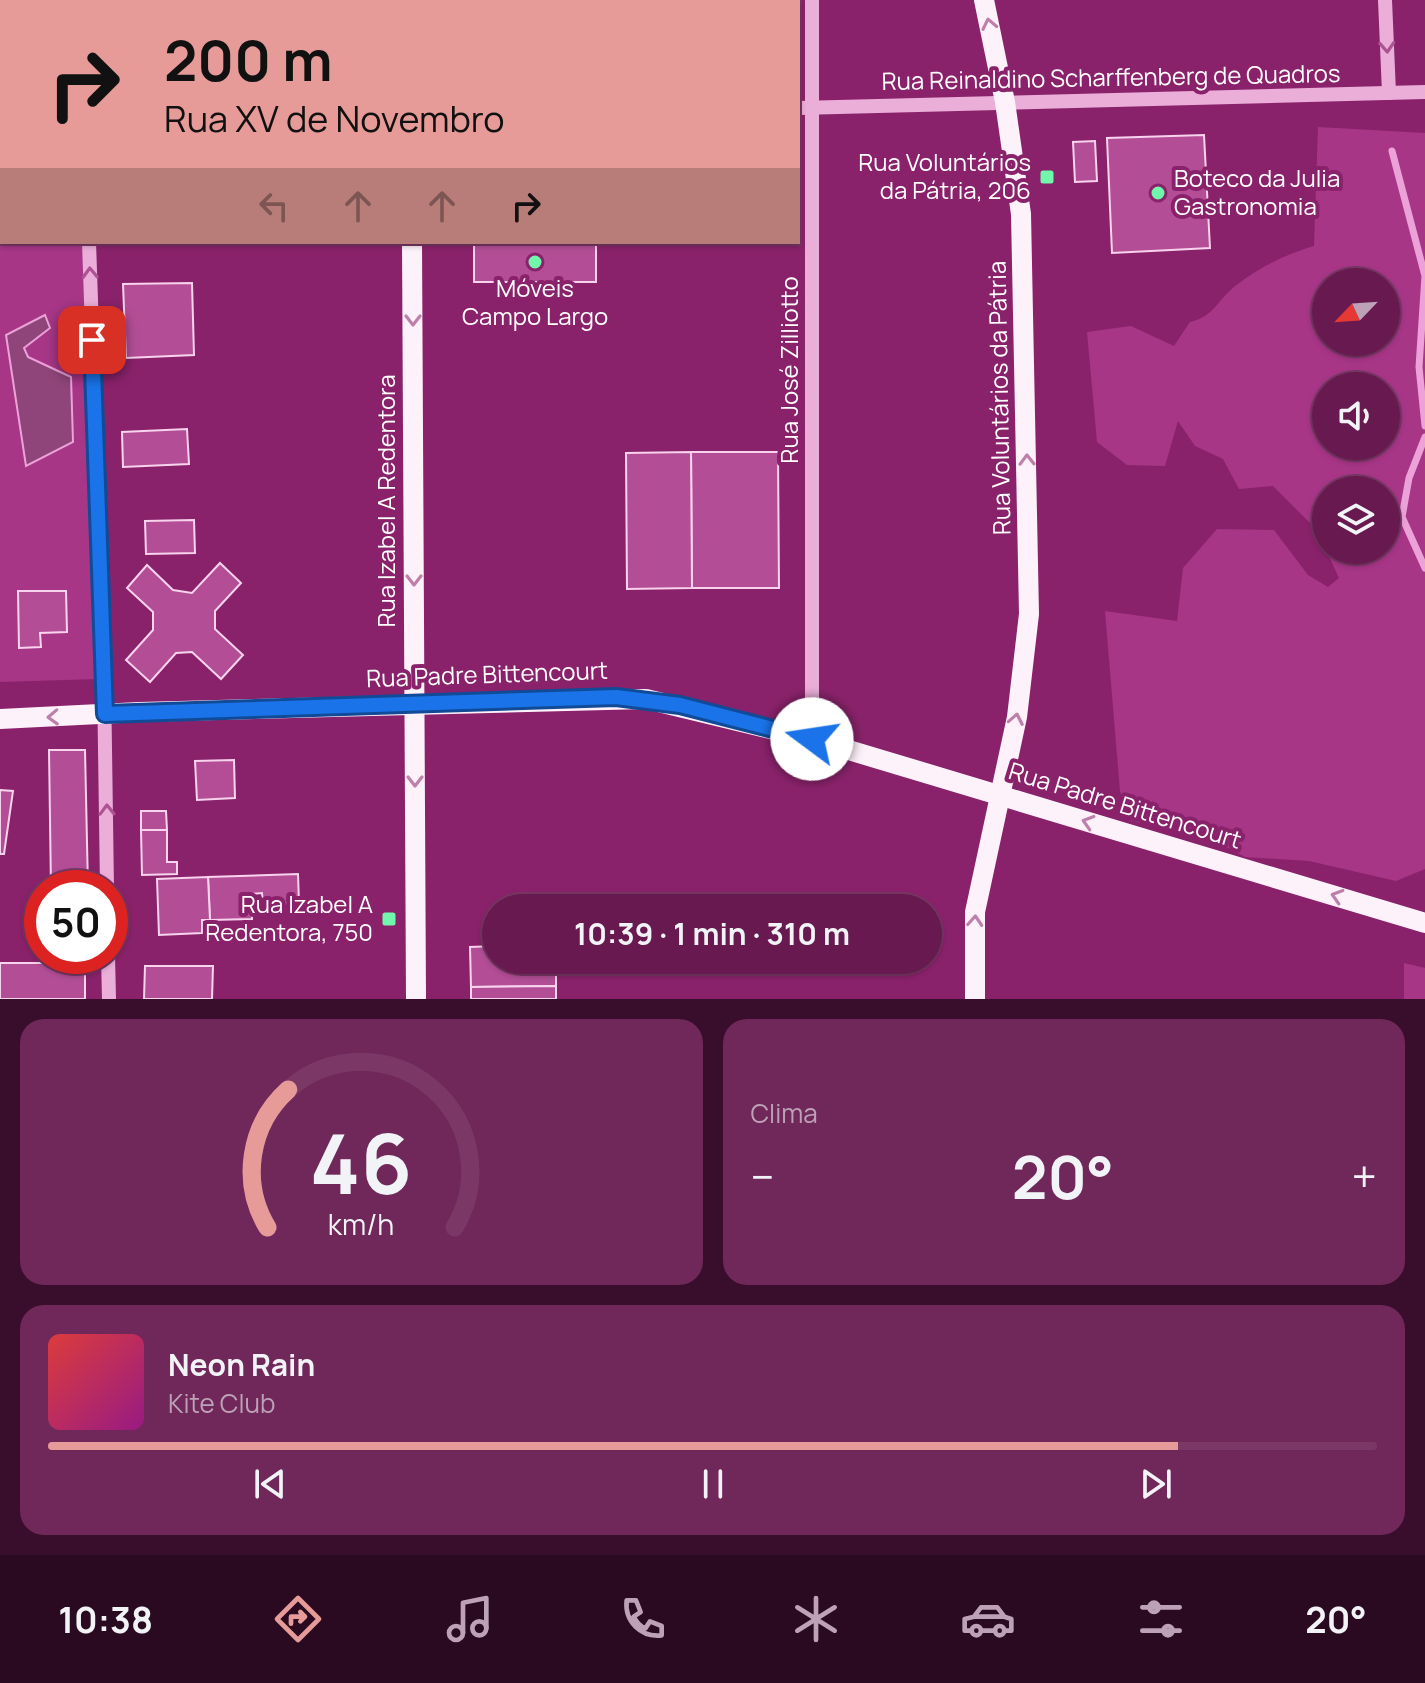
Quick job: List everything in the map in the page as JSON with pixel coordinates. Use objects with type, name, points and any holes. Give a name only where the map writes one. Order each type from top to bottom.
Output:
[{"type":"main road","name":"Rua Voluntários da Pátria","points":[[975,999],[975,912],[1017,717],[1029,614],[1022,227],[1005,102],[984,0]]},
{"type":"main road","name":"Rua Izabel A Redentora","points":[[412,244],[416,999]]},
{"type":"main road","name":"Rua Padre Bittencourt","points":[[0,719],[415,703],[646,699],[812,739],[1418,921]]},
{"type":"street","name":"Rua José Zilliotto","points":[[812,0],[805,107],[812,739]]},
{"type":"street","points":[[1385,0],[1389,93]]},
{"type":"street","name":"Rua Reinaldino Scharffenberg de Quadros","points":[[805,107],[1425,92]]},
{"type":"street","points":[[89,244],[105,714],[107,870]]},
{"type":"street","points":[[108,974],[109,999]]},
{"type":"shaded area","points":[[1318,127],[1425,133],[1425,869],[1396,881],[1309,861],[1245,857],[1204,835],[1131,821],[1120,791],[1105,611],[1177,621],[1183,568],[1217,529],[1274,530],[1308,575],[1328,587],[1339,578],[1332,564],[1400,564],[1400,476],[1312,476],[1312,525],[1273,486],[1239,489],[1223,459],[1195,446],[1178,421],[1165,466],[1127,465],[1097,442],[1087,332],[1131,326],[1174,346],[1190,322],[1210,312],[1243,280],[1292,253],[1314,246]]},
{"type":"shaded area","points":[[0,244],[84,244],[97,679],[0,682]]},
{"type":"shaded area","points":[[45,315],[50,328],[24,348],[28,357],[71,377],[73,442],[26,466],[6,335]]},
{"type":"shaded area","points":[[1404,963],[1425,968],[1425,999],[1404,999]]},
{"type":"building","name":"Boteco da Julia Gastronomia","points":[[1204,135],[1210,248],[1112,253],[1107,138]]},
{"type":"building","points":[[1095,141],[1097,181],[1075,182],[1073,142]]},
{"type":"building","name":"Móveis Campo Largo","points":[[474,244],[596,244],[596,282],[474,282]]},
{"type":"building","points":[[192,283],[194,355],[126,358],[123,284]]},
{"type":"building","points":[[187,429],[189,464],[123,467],[122,432]]},
{"type":"building","points":[[691,452],[778,452],[779,588],[692,588]]},
{"type":"building","points":[[691,452],[692,588],[627,589],[626,453]]},
{"type":"building","points":[[194,520],[195,553],[146,554],[145,521]]},
{"type":"building","points":[[220,563],[241,583],[215,611],[215,629],[243,655],[221,679],[192,652],[176,653],[150,682],[126,660],[153,630],[153,612],[127,588],[147,565],[173,590],[192,593]]},
{"type":"building","points":[[18,591],[66,591],[67,632],[40,633],[41,647],[19,648]]},
{"type":"building","points":[[49,750],[85,750],[88,870],[51,870]]},
{"type":"building","points":[[234,760],[235,798],[197,800],[195,761]]},
{"type":"building","points":[[0,790],[13,791],[4,854],[0,854]]},
{"type":"building","points":[[141,811],[166,811],[167,830],[141,830]]},
{"type":"building","points":[[141,830],[167,830],[167,862],[177,862],[177,874],[142,875]]},
{"type":"building","points":[[298,874],[299,903],[263,904],[262,893],[251,894],[252,919],[210,920],[208,877]]},
{"type":"building","points":[[208,877],[210,920],[202,920],[202,933],[159,935],[157,879]]},
{"type":"building","points":[[470,947],[482,947],[482,974],[556,974],[556,986],[471,987]]},
{"type":"building","points":[[0,963],[24,963],[24,974],[85,974],[85,999],[0,999]]},
{"type":"building","points":[[145,966],[213,966],[212,999],[144,999]]},
{"type":"building","points":[[556,986],[556,999],[471,999],[471,987]]},
{"type":"waterway","points":[[1392,151],[1425,276],[1419,367],[1425,426]]},
{"type":"waterway","points":[[1425,437],[1409,478],[1402,517],[1425,568]]},
{"type":"place","name":"Rua Voluntários da Pátria, 206","points":[[1047,177]]},
{"type":"place","name":"Boteco da Julia Gastronomia","points":[[1158,193]]},
{"type":"place","name":"Móveis Campo Largo","points":[[535,262]]},
{"type":"place","name":"Rua Izabel A Redentora, 750","points":[[389,919]]},
{"type":"route","points":[[92,340],[105,714],[616,697],[680,705],[812,739]]}]
